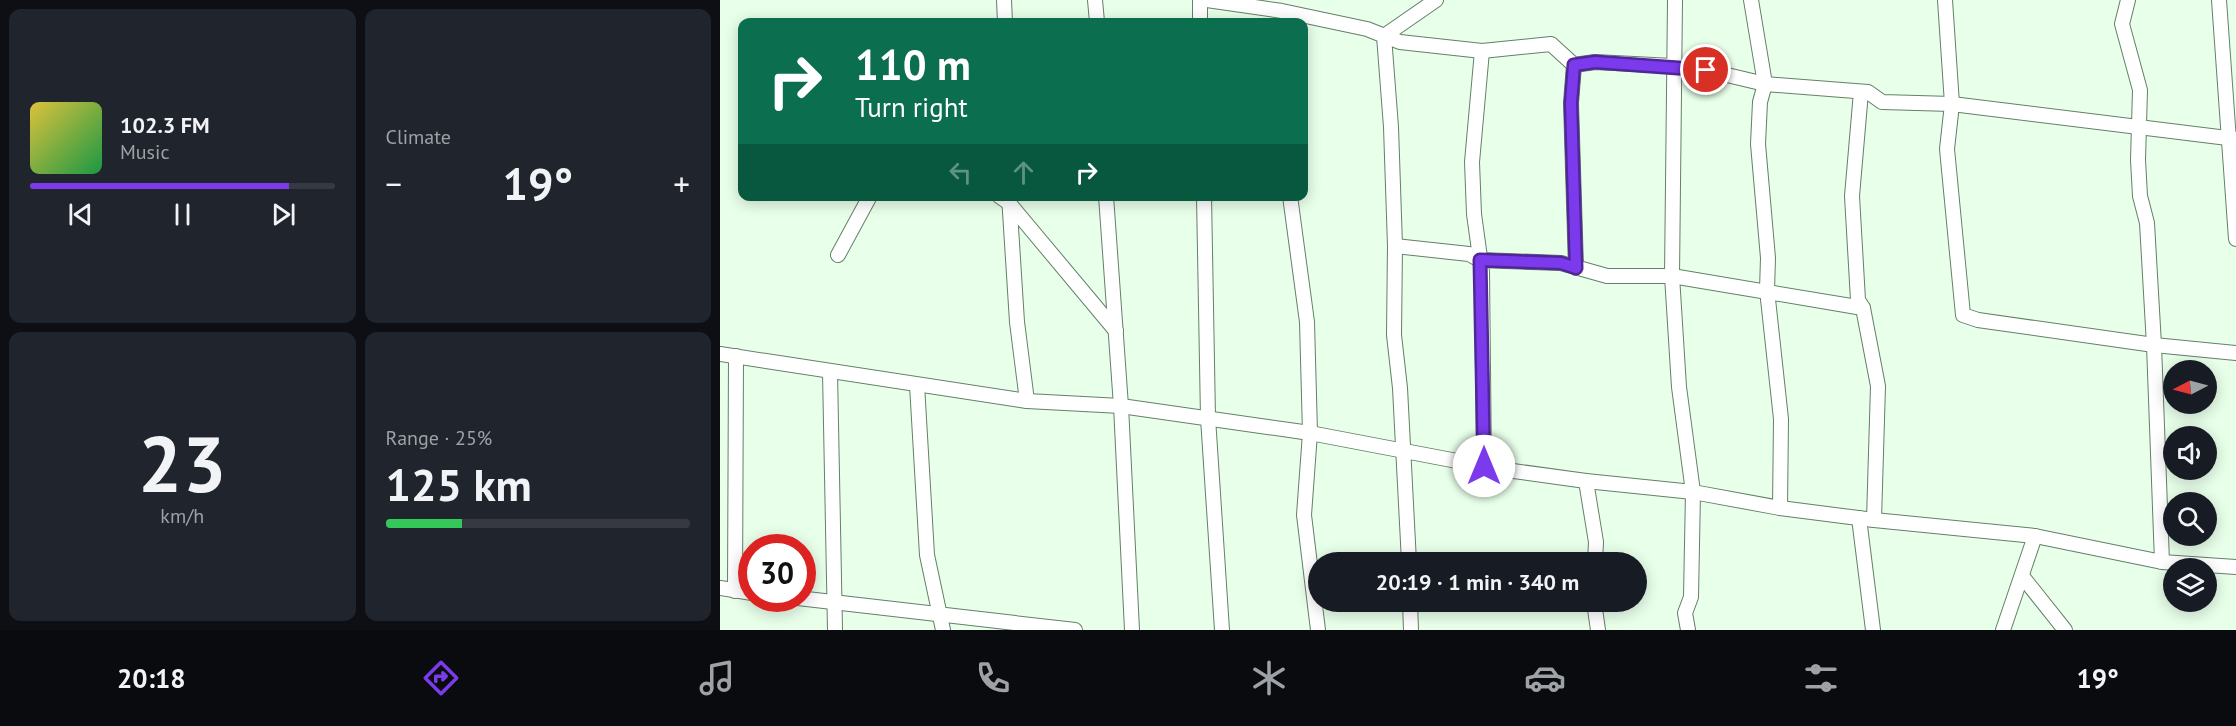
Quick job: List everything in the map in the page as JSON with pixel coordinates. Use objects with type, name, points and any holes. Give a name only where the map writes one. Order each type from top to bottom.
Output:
[{"type":"street","points":[[1004,0],[1005,18]]},
{"type":"street","points":[[1095,0],[1096,18]]},
{"type":"street","points":[[1200,0],[1200,18]]},
{"type":"street","points":[[1207,0],[1282,11],[1367,29],[1400,42],[1482,51],[1551,44],[1574,65]]},
{"type":"street","points":[[1384,36],[1436,0]]},
{"type":"street","points":[[1675,0],[1672,276],[1679,387],[1693,492],[1691,597],[1685,613],[1688,630]]},
{"type":"street","points":[[1751,0],[1765,84],[1757,124],[1768,258],[1767,290],[1781,419],[1780,508]]},
{"type":"street","points":[[1945,0],[1953,104],[1947,149],[1963,315],[1978,320],[2154,345],[2236,353]]},
{"type":"street","points":[[2128,0],[2122,24],[2140,90],[2138,160],[2140,196],[2147,223],[2162,562]]},
{"type":"street","points":[[2219,0],[2233,138],[2236,239]]},
{"type":"street","points":[[1384,36],[1395,246],[1394,335],[1400,388],[1408,552]]},
{"type":"street","points":[[1482,51],[1472,162],[1474,214],[1480,260],[1484,466]]},
{"type":"street","points":[[1574,65],[1595,62],[1673,66],[1706,70],[1765,84],[1868,92],[1882,102],[1953,104],[2233,138]]},
{"type":"street","points":[[1574,65],[1571,103],[1576,268]]},
{"type":"street","points":[[1861,92],[1852,196],[1858,300],[1863,308],[1878,386],[1874,520]]},
{"type":"street","points":[[838,255],[867,201]]},
{"type":"street","points":[[1006,201],[1027,401]]},
{"type":"street","points":[[1008,201],[1116,332]]},
{"type":"street","points":[[1106,201],[1121,406],[1132,630]]},
{"type":"street","points":[[1204,201],[1208,418],[1222,630]]},
{"type":"street","points":[[1291,201],[1307,322],[1310,433],[1304,515],[1318,630]]},
{"type":"street","points":[[1395,246],[1460,253],[1480,260],[1561,263],[1607,276],[1672,276],[1767,290],[1863,308]]},
{"type":"street","points":[[720,354],[1027,401],[1121,406],[1208,418],[1310,433],[1484,466],[1586,481],[1693,492],[1780,508],[2035,536],[2162,562],[2236,567]]},
{"type":"street","points":[[735,591],[736,356]]},
{"type":"street","points":[[830,372],[835,630]]},
{"type":"street","points":[[917,385],[927,555],[943,630]]},
{"type":"street","points":[[1586,481],[1596,542],[1596,552]]},
{"type":"street","points":[[1859,518],[1873,630]]},
{"type":"street","points":[[2004,630],[2035,536]]},
{"type":"street","points":[[2022,576],[2065,630]]},
{"type":"street","points":[[720,588],[738,591]]},
{"type":"street","points":[[816,601],[1025,627],[1075,630]]},
{"type":"street","points":[[1410,612],[1411,630]]},
{"type":"street","points":[[1595,612],[1598,630]]},
{"type":"route","points":[[1484,466],[1480,260],[1561,263],[1576,268],[1575,155],[1571,103],[1574,65],[1595,62],[1706,70]]}]
